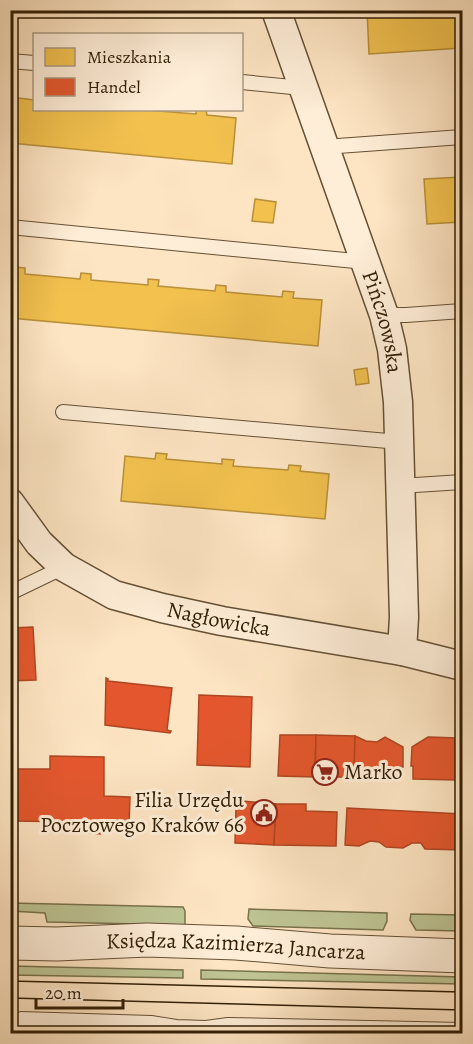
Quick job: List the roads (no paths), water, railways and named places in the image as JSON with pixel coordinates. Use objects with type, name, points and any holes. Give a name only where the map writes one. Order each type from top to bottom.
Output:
[{"type":"street","name":"Pińczowska","points":[[276,10],[384,315],[392,349],[398,402],[404,617],[402,651]]},
{"type":"street","name":"Nagłowicka","points":[[10,503],[39,543],[64,567],[114,595],[222,621],[402,651],[462,666]]},
{"type":"street","name":"Księdza Kazimierza Jancarza","points":[[10,943],[57,944],[147,940],[462,956]]},
{"type":"lane","points":[[10,61],[33,63]]},
{"type":"lane","points":[[243,82],[302,88]]},
{"type":"lane","points":[[324,147],[462,136]]},
{"type":"lane","points":[[10,227],[365,262]]},
{"type":"lane","points":[[384,315],[462,311]]},
{"type":"lane","points":[[63,412],[399,442]]},
{"type":"lane","points":[[400,486],[462,482]]},
{"type":"lane","points":[[10,593],[64,567]]},
{"type":"lane","points":[[14,1022],[151,1023],[206,1028],[228,1025],[462,1030]]},
{"type":"tram line","points":[[10,981],[462,992]]},
{"type":"tram line","points":[[10,998],[462,1010]]},
{"type":"place","name":"Marko","points":[[325,772]]},
{"type":"place","name":"Filia Urzędu Pocztowego Kraków 66","points":[[264,813]]}]
